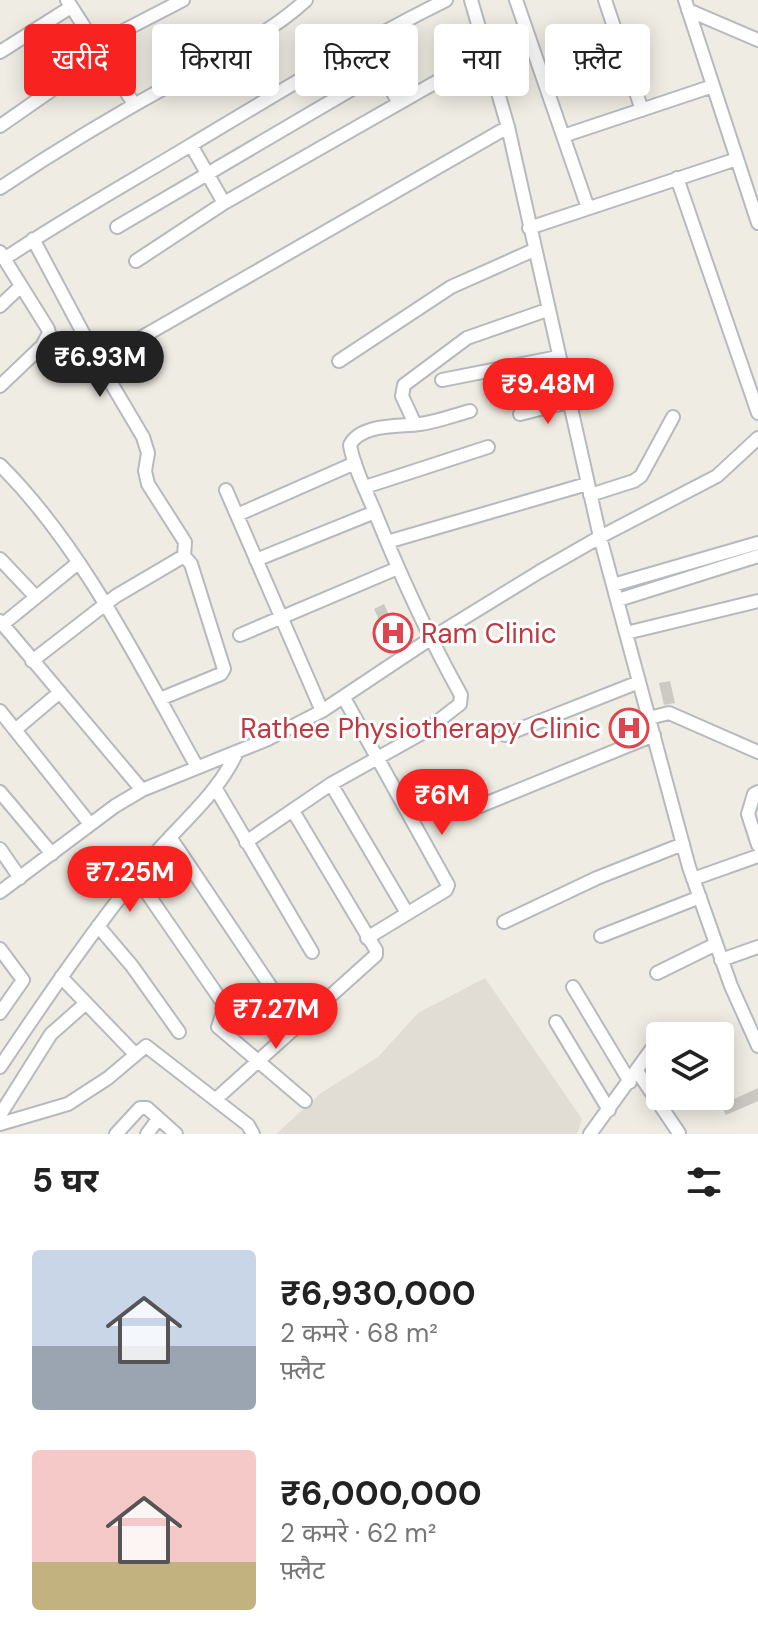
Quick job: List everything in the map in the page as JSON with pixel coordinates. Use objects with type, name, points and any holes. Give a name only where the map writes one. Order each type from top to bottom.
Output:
[{"type":"street","points":[[136,28],[183,0]]},
{"type":"street","points":[[0,188],[134,104],[250,41],[306,0]]},
{"type":"street","points":[[397,24],[446,0]]},
{"type":"street","points":[[471,0],[478,24]]},
{"type":"street","points":[[516,0],[588,208]]},
{"type":"street","points":[[605,0],[642,110]]},
{"type":"street","points":[[0,52],[69,3],[82,24]]},
{"type":"street","points":[[687,5],[758,40]]},
{"type":"street","points":[[687,5],[755,206],[758,223]]},
{"type":"street","points":[[0,386],[42,346],[48,335],[48,329],[2,256],[295,82]]},
{"type":"street","points":[[136,261],[224,203],[434,83]]},
{"type":"street","points":[[563,136],[713,86]]},
{"type":"street","points":[[0,126],[39,96]]},
{"type":"street","points":[[129,96],[134,104]]},
{"type":"street","points":[[117,227],[339,96]]},
{"type":"street","points":[[395,96],[399,103]]},
{"type":"street","points":[[499,96],[600,537],[683,844],[721,960],[758,1046]]},
{"type":"street","points":[[48,335],[72,363],[98,361],[508,127]]},
{"type":"street","points":[[191,145],[224,203]]},
{"type":"street","points":[[529,228],[737,159]]},
{"type":"street","points":[[677,178],[758,413]]},
{"type":"street","points":[[33,239],[98,361],[143,437],[148,453],[145,471],[148,484],[185,542],[184,556],[191,564],[224,669],[221,674],[160,699]]},
{"type":"street","points":[[339,361],[451,287],[534,250]]},
{"type":"street","points":[[0,306],[21,286]]},
{"type":"street","points":[[415,424],[402,396],[404,385],[467,338],[547,310]]},
{"type":"street","points":[[442,380],[558,357]]},
{"type":"street","points":[[520,414],[568,402]]},
{"type":"street","points":[[246,842],[331,784],[424,732],[460,704],[461,695],[430,639],[398,568],[350,447],[354,439],[388,425],[415,424],[470,411]]},
{"type":"street","points":[[387,542],[634,481],[641,476],[673,417]]},
{"type":"street","points":[[0,892],[90,824],[142,790],[237,752],[322,711],[430,639],[600,537],[717,476],[758,438]]},
{"type":"street","points":[[365,487],[488,447]]},
{"type":"street","points":[[237,515],[355,463]]},
{"type":"street","points":[[0,465],[25,490],[78,563],[197,767]]},
{"type":"street","points":[[226,490],[322,711]]},
{"type":"street","points":[[256,560],[375,512]]},
{"type":"street","points":[[613,585],[758,543]]},
{"type":"street","points":[[32,661],[125,590],[184,556]]},
{"type":"street","points":[[618,600],[758,556]]},
{"type":"street","points":[[0,559],[36,597]]},
{"type":"street","points":[[78,563],[1,623],[142,790]]},
{"type":"street","points":[[240,635],[398,568]]},
{"type":"street","points":[[626,633],[758,601]]},
{"type":"street","points":[[505,735],[639,682]]},
{"type":"street","points":[[15,730],[60,692]]},
{"type":"street","points":[[344,698],[448,885],[446,890],[367,938]]},
{"type":"street","points":[[0,711],[90,824]]},
{"type":"street","points":[[649,718],[669,713],[758,752]]},
{"type":"street","points":[[480,806],[654,735]]},
{"type":"street","points":[[0,1067],[98,926],[170,837],[216,789],[237,752]]},
{"type":"street","points":[[331,784],[407,913]]},
{"type":"street","points":[[216,789],[312,952]]},
{"type":"street","points":[[0,792],[52,854]]},
{"type":"street","points":[[758,792],[754,794],[748,814],[758,845]]},
{"type":"street","points":[[216,1099],[375,957],[376,950],[293,811]]},
{"type":"street","points":[[170,837],[273,990]]},
{"type":"street","points":[[504,922],[597,878],[683,844]]},
{"type":"street","points":[[0,849],[20,878]]},
{"type":"street","points":[[693,879],[758,856]]},
{"type":"street","points":[[136,877],[225,1006],[218,1027],[305,1101]]},
{"type":"street","points":[[601,936],[700,897]]},
{"type":"street","points":[[98,926],[138,973],[179,1032]]},
{"type":"street","points":[[657,973],[716,944]]},
{"type":"street","points":[[721,960],[758,947]]},
{"type":"street","points":[[0,949],[23,980],[0,1013]]},
{"type":"street","points":[[61,977],[135,1054]]},
{"type":"street","points":[[573,987],[633,1076],[679,1134]]},
{"type":"street","points":[[0,1115],[51,1034],[85,1004]]},
{"type":"street","points":[[556,1022],[609,1110]]},
{"type":"street","points":[[0,1124],[68,1104],[108,1078],[143,1047],[150,1047],[248,1125],[253,1134]]},
{"type":"street","points":[[590,1134],[646,1058]]},
{"type":"street","points":[[116,1134],[140,1108],[147,1108],[176,1134]]},
{"type":"street","points":[[147,1134],[158,1119]]},
{"type":"shaded area","points":[[485,978],[582,1119],[577,1134],[276,1134],[321,1093],[378,1057],[418,1013]]},
{"type":"building","points":[[384,604],[403,645],[394,650],[374,609]]},
{"type":"building","points":[[670,681],[675,703],[664,705],[659,683]]},
{"type":"building","points":[[633,721],[638,739],[625,743],[620,725]]},
{"type":"building","points":[[758,1088],[758,1101],[726,1115],[724,1110],[734,1110],[734,1099]]},
{"type":"place","name":"Ram Clinic","points":[[393,633]]},
{"type":"place","name":"Rathee Physiotherapy Clinic","points":[[629,728]]}]
